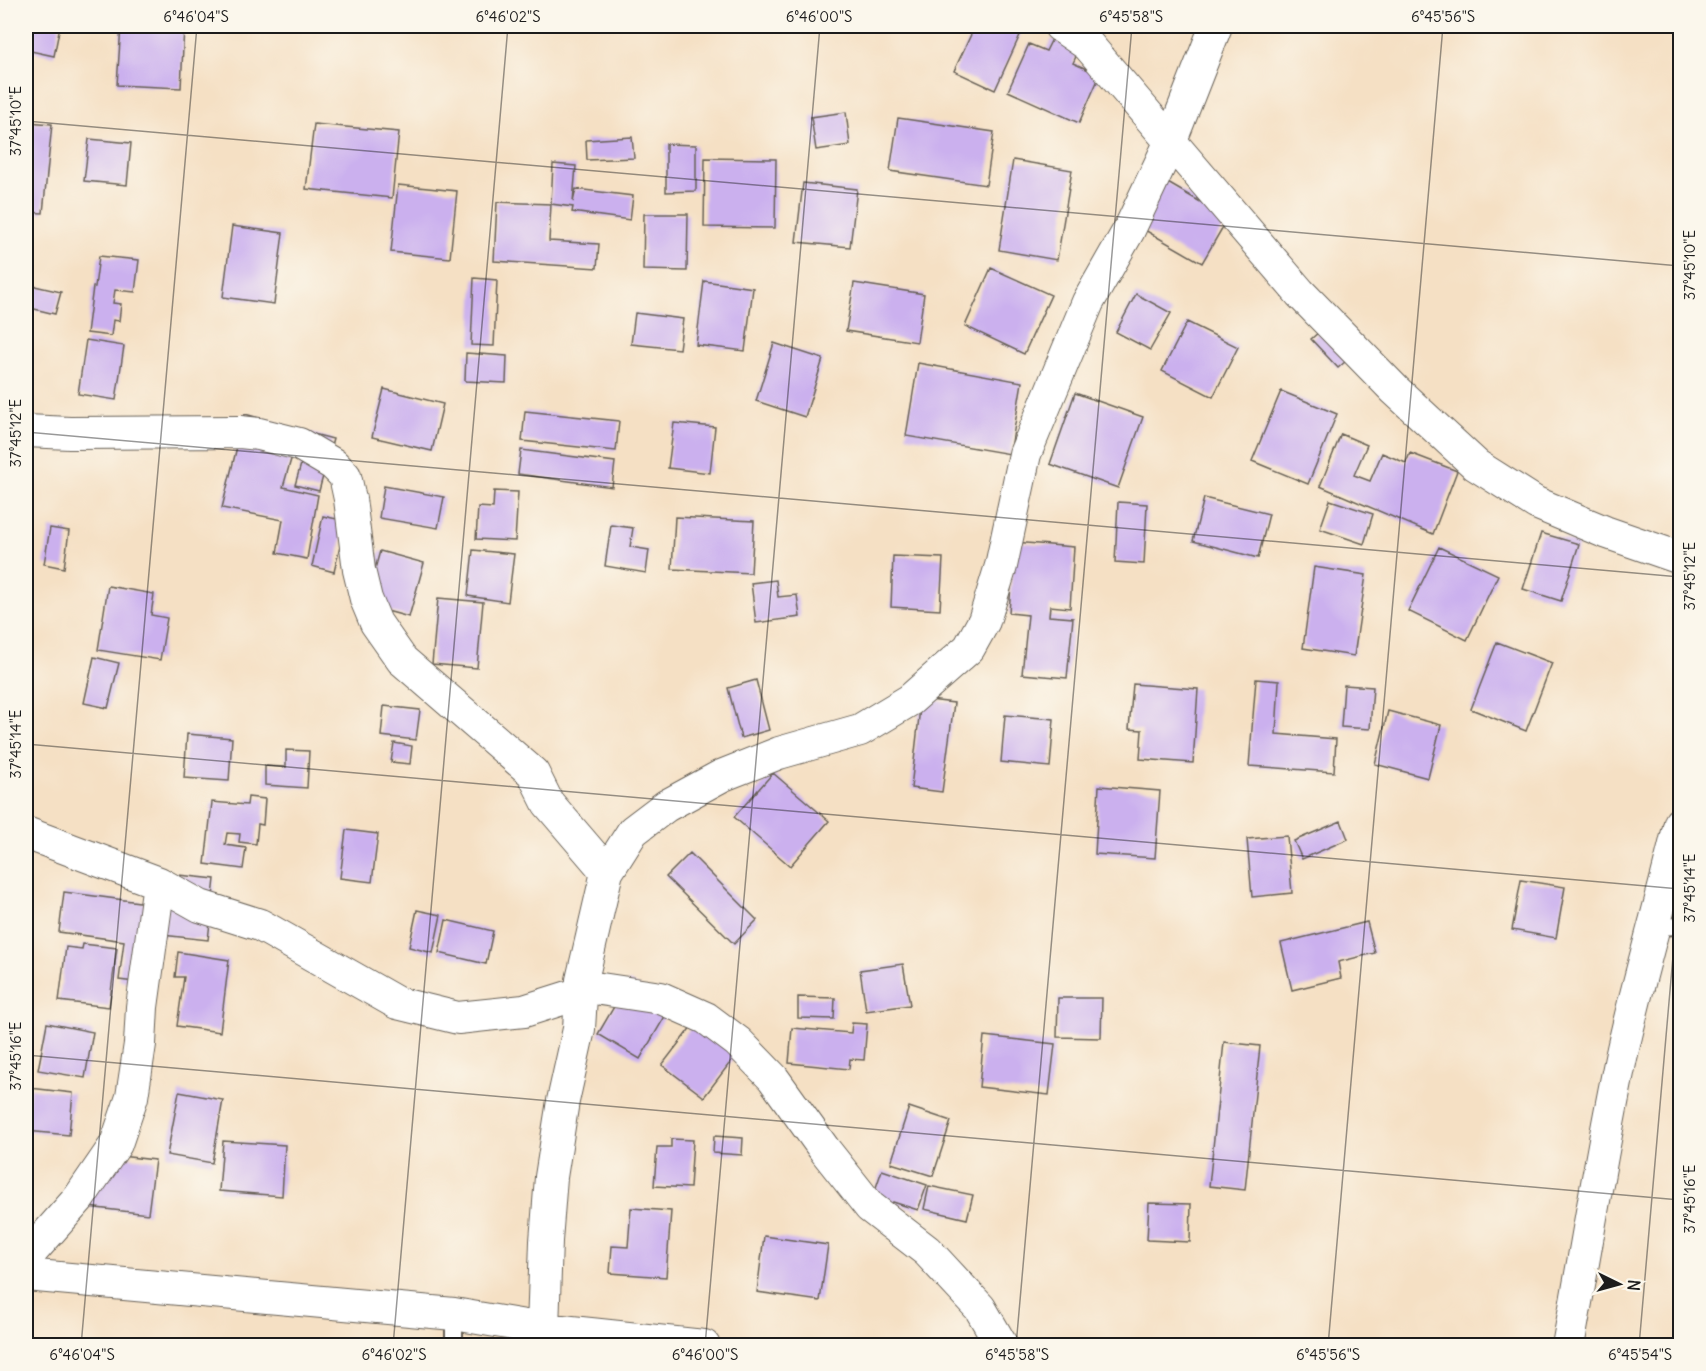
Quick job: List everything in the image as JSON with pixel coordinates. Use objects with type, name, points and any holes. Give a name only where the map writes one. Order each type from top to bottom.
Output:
[{"type":"street","points":[[1060,26],[1088,45],[1300,293],[1395,390],[1476,465],[1536,503],[1605,532],[1680,558]]},
{"type":"street","points":[[543,1329],[551,1177],[563,1101],[579,1029],[581,989],[607,872],[633,831],[666,806],[721,776],[779,753],[860,730],[910,699],[969,648],[984,621],[1001,566],[1025,454],[1089,302],[1129,230],[1170,143],[1216,26]]},
{"type":"street","points":[[26,430],[70,433],[240,432],[259,434],[299,444],[333,464],[345,476],[359,570],[366,599],[376,623],[402,660],[533,773],[548,803],[607,872]]},
{"type":"street","points":[[1568,1346],[1621,1058],[1666,926],[1667,881],[1680,823]]},
{"type":"street","points":[[26,833],[159,883],[200,906],[260,925],[397,1003],[458,1018],[525,1011],[581,989],[661,998],[706,1018],[738,1042],[773,1078],[824,1149],[870,1207],[927,1251],[980,1308],[1002,1346]]},
{"type":"street","points":[[26,1257],[79,1198],[116,1144],[132,1097],[159,883]]},
{"type":"street","points":[[26,1275],[454,1314],[543,1329],[704,1346]]},
{"type":"lane","points":[[454,1314],[454,1346]]},
{"type":"building","points":[[26,26],[60,26],[54,56],[26,50]]},
{"type":"building","points":[[121,26],[184,26],[181,88],[117,85]]},
{"type":"building","points":[[975,26],[1004,26],[1021,33],[995,90],[954,71]]},
{"type":"building","points":[[1052,39],[1079,50],[1073,63],[1100,75],[1079,123],[1008,91],[1029,44],[1046,51]]},
{"type":"building","points":[[846,112],[850,145],[816,150],[811,117]]},
{"type":"building","points":[[898,118],[994,132],[986,185],[890,171]]},
{"type":"building","points":[[28,122],[52,124],[43,213],[26,212]]},
{"type":"building","points":[[314,124],[399,132],[392,198],[306,189]]},
{"type":"building","points":[[632,137],[634,158],[587,160],[586,140]]},
{"type":"building","points":[[89,139],[131,143],[127,185],[84,181]]},
{"type":"building","points":[[666,144],[696,145],[696,191],[666,192]]},
{"type":"building","points":[[705,158],[776,159],[775,228],[704,227]]},
{"type":"building","points":[[1013,160],[1072,170],[1057,260],[999,250]]},
{"type":"building","points":[[553,164],[576,166],[573,202],[576,189],[633,196],[630,220],[572,212],[573,207],[551,204]]},
{"type":"building","points":[[1161,179],[1228,218],[1202,263],[1136,225]]},
{"type":"building","points":[[803,183],[857,189],[850,247],[796,242]]},
{"type":"building","points":[[398,185],[457,191],[450,258],[391,252]]},
{"type":"building","points":[[497,202],[551,204],[549,241],[599,244],[597,268],[494,261]]},
{"type":"building","points":[[644,214],[688,214],[687,271],[643,270]]},
{"type":"building","points":[[232,226],[283,233],[274,304],[223,297]]},
{"type":"building","points":[[99,256],[139,260],[135,292],[115,290],[113,303],[121,304],[119,321],[113,320],[111,336],[87,333]]},
{"type":"building","points":[[991,268],[1051,295],[1024,354],[965,326]]},
{"type":"building","points":[[474,278],[497,280],[494,346],[471,345]]},
{"type":"building","points":[[704,281],[753,288],[745,351],[696,345]]},
{"type":"building","points":[[854,283],[924,294],[917,342],[846,331]]},
{"type":"building","points":[[26,284],[61,292],[55,314],[26,307]]},
{"type":"building","points":[[1136,294],[1171,313],[1150,350],[1116,332]]},
{"type":"building","points":[[635,313],[683,319],[679,349],[631,344]]},
{"type":"building","points":[[1187,322],[1238,347],[1213,397],[1162,371]]},
{"type":"building","points":[[1327,325],[1354,354],[1338,368],[1311,339]]},
{"type":"building","points":[[86,340],[124,346],[116,400],[78,394]]},
{"type":"building","points":[[774,343],[823,359],[805,417],[756,401]]},
{"type":"building","points":[[466,353],[507,356],[506,383],[465,381]]},
{"type":"building","points":[[918,363],[1022,382],[1010,454],[906,436]]},
{"type":"building","points":[[384,389],[443,404],[432,451],[372,437]]},
{"type":"building","points":[[1281,391],[1337,414],[1308,484],[1252,461]]},
{"type":"building","points":[[1075,393],[1143,417],[1118,488],[1050,464]]},
{"type":"building","points":[[525,411],[619,421],[616,451],[522,441]]},
{"type":"building","points":[[245,414],[281,424],[294,449],[283,487],[318,495],[307,559],[277,553],[283,520],[222,508]]},
{"type":"building","points":[[674,423],[715,427],[710,473],[668,468]]},
{"type":"building","points":[[310,433],[333,439],[319,491],[295,485]]},
{"type":"building","points":[[1341,434],[1367,445],[1354,475],[1370,481],[1382,453],[1406,463],[1410,453],[1457,471],[1433,534],[1320,486]]},
{"type":"building","points":[[521,450],[615,462],[612,487],[518,474]]},
{"type":"building","points":[[384,486],[444,497],[438,528],[379,518]]},
{"type":"building","points":[[494,491],[518,492],[515,541],[476,539],[478,507],[493,508]]},
{"type":"building","points":[[1204,498],[1269,514],[1258,558],[1193,541]]},
{"type":"building","points":[[1330,500],[1373,514],[1364,544],[1320,529]]},
{"type":"building","points":[[1118,502],[1147,504],[1144,564],[1115,562]]},
{"type":"building","points":[[323,516],[346,521],[334,572],[312,566]]},
{"type":"building","points":[[675,517],[754,521],[751,573],[672,569]]},
{"type":"building","points":[[611,525],[633,528],[630,547],[649,550],[646,573],[605,566]]},
{"type":"building","points":[[50,528],[69,531],[64,568],[44,564]]},
{"type":"building","points":[[1541,533],[1579,544],[1561,601],[1523,589]]},
{"type":"building","points":[[1014,542],[1074,547],[1070,608],[1050,606],[1049,616],[1073,618],[1067,678],[1022,674],[1028,615],[1009,613]]},
{"type":"building","points":[[1439,547],[1498,575],[1467,640],[1408,611]]},
{"type":"building","points":[[473,550],[514,554],[508,602],[468,596]]},
{"type":"building","points":[[380,551],[424,563],[409,617],[365,605]]},
{"type":"building","points":[[893,556],[943,558],[940,610],[891,607]]},
{"type":"building","points":[[1314,567],[1366,575],[1354,656],[1303,648]]},
{"type":"building","points":[[776,580],[778,597],[797,595],[800,617],[756,623],[751,583]]},
{"type":"building","points":[[108,586],[154,594],[151,615],[167,618],[160,660],[98,650]]},
{"type":"building","points":[[438,598],[483,602],[477,668],[432,664]]},
{"type":"building","points":[[1497,642],[1552,663],[1526,731],[1471,709]]},
{"type":"building","points":[[94,657],[119,663],[108,708],[84,703]]},
{"type":"building","points":[[1256,679],[1279,681],[1276,734],[1336,739],[1334,772],[1249,766]]},
{"type":"building","points":[[756,680],[769,730],[741,738],[728,688]]},
{"type":"building","points":[[1133,684],[1198,689],[1193,763],[1140,759],[1142,730],[1129,729]]},
{"type":"building","points":[[1344,685],[1373,687],[1370,729],[1341,727]]},
{"type":"building","points":[[921,699],[954,703],[942,792],[911,788]]},
{"type":"building","points":[[384,706],[420,710],[416,740],[381,736]]},
{"type":"building","points":[[1388,711],[1441,725],[1428,778],[1375,764]]},
{"type":"building","points":[[1005,715],[1054,719],[1050,767],[1001,762]]},
{"type":"building","points":[[187,734],[232,738],[229,781],[184,778]]},
{"type":"building","points":[[394,743],[412,746],[410,764],[391,762]]},
{"type":"building","points":[[286,750],[309,751],[307,788],[265,785],[265,766],[286,767]]},
{"type":"building","points":[[773,773],[829,821],[790,866],[734,817]]},
{"type":"building","points":[[1099,786],[1160,791],[1155,858],[1095,854]]},
{"type":"building","points":[[248,797],[265,799],[263,825],[258,824],[256,844],[239,842],[240,834],[227,833],[225,845],[246,848],[243,869],[205,864],[212,802],[247,805]]},
{"type":"building","points":[[1341,821],[1348,839],[1302,859],[1294,841]]},
{"type":"building","points":[[346,830],[378,834],[372,882],[340,878]]},
{"type":"building","points":[[1287,836],[1292,893],[1252,897],[1247,839]]},
{"type":"building","points":[[690,853],[757,920],[734,944],[666,877]]},
{"type":"building","points":[[160,873],[215,879],[208,940],[153,934]]},
{"type":"building","points":[[1521,880],[1565,887],[1556,938],[1512,930]]},
{"type":"building","points":[[64,892],[154,904],[143,983],[119,980],[124,941],[59,932]]},
{"type":"building","points":[[417,910],[441,915],[433,953],[409,947]]},
{"type":"building","points":[[446,920],[493,931],[486,964],[439,953]]},
{"type":"building","points":[[1367,922],[1375,953],[1338,962],[1341,978],[1292,990],[1281,943]]},
{"type":"building","points":[[83,944],[117,948],[109,1007],[59,1001],[66,947],[82,949]]},
{"type":"building","points":[[178,952],[229,960],[220,1032],[177,1026],[184,977],[175,977]]},
{"type":"building","points":[[903,964],[910,1005],[866,1011],[860,970]]},
{"type":"building","points":[[629,981],[671,1006],[640,1059],[598,1034]]},
{"type":"building","points":[[798,997],[835,998],[834,1019],[798,1018]]},
{"type":"building","points":[[1058,998],[1102,998],[1101,1038],[1057,1037]]},
{"type":"building","points":[[698,1018],[739,1051],[704,1097],[662,1065]]},
{"type":"building","points":[[47,1023],[93,1032],[85,1078],[38,1070]]},
{"type":"building","points":[[852,1023],[867,1024],[864,1060],[850,1059],[849,1069],[789,1063],[792,1028],[851,1033]]},
{"type":"building","points":[[984,1036],[1055,1044],[1049,1095],[979,1087]]},
{"type":"building","points":[[1224,1042],[1260,1046],[1245,1190],[1209,1186]]},
{"type":"building","points":[[26,1054],[31,1054],[27,1082],[26,1082]]},
{"type":"building","points":[[30,1088],[73,1093],[69,1135],[26,1131]]},
{"type":"building","points":[[179,1092],[223,1100],[212,1163],[167,1155]]},
{"type":"building","points":[[909,1107],[951,1121],[933,1176],[891,1163]]},
{"type":"building","points":[[714,1136],[743,1138],[742,1155],[713,1153]]},
{"type":"building","points":[[671,1139],[693,1140],[690,1188],[654,1186],[657,1147],[671,1147]]},
{"type":"building","points":[[223,1141],[285,1145],[282,1196],[219,1191]]},
{"type":"building","points":[[94,1153],[155,1160],[148,1214],[88,1207]]},
{"type":"building","points":[[882,1170],[927,1185],[918,1210],[893,1202],[888,1217],[871,1202]]},
{"type":"building","points":[[929,1186],[973,1195],[967,1219],[924,1209]]},
{"type":"building","points":[[1149,1203],[1191,1204],[1190,1242],[1147,1240]]},
{"type":"building","points":[[631,1208],[671,1211],[666,1277],[610,1273],[612,1246],[628,1247]]},
{"type":"building","points":[[764,1236],[828,1245],[820,1301],[757,1292]]}]
